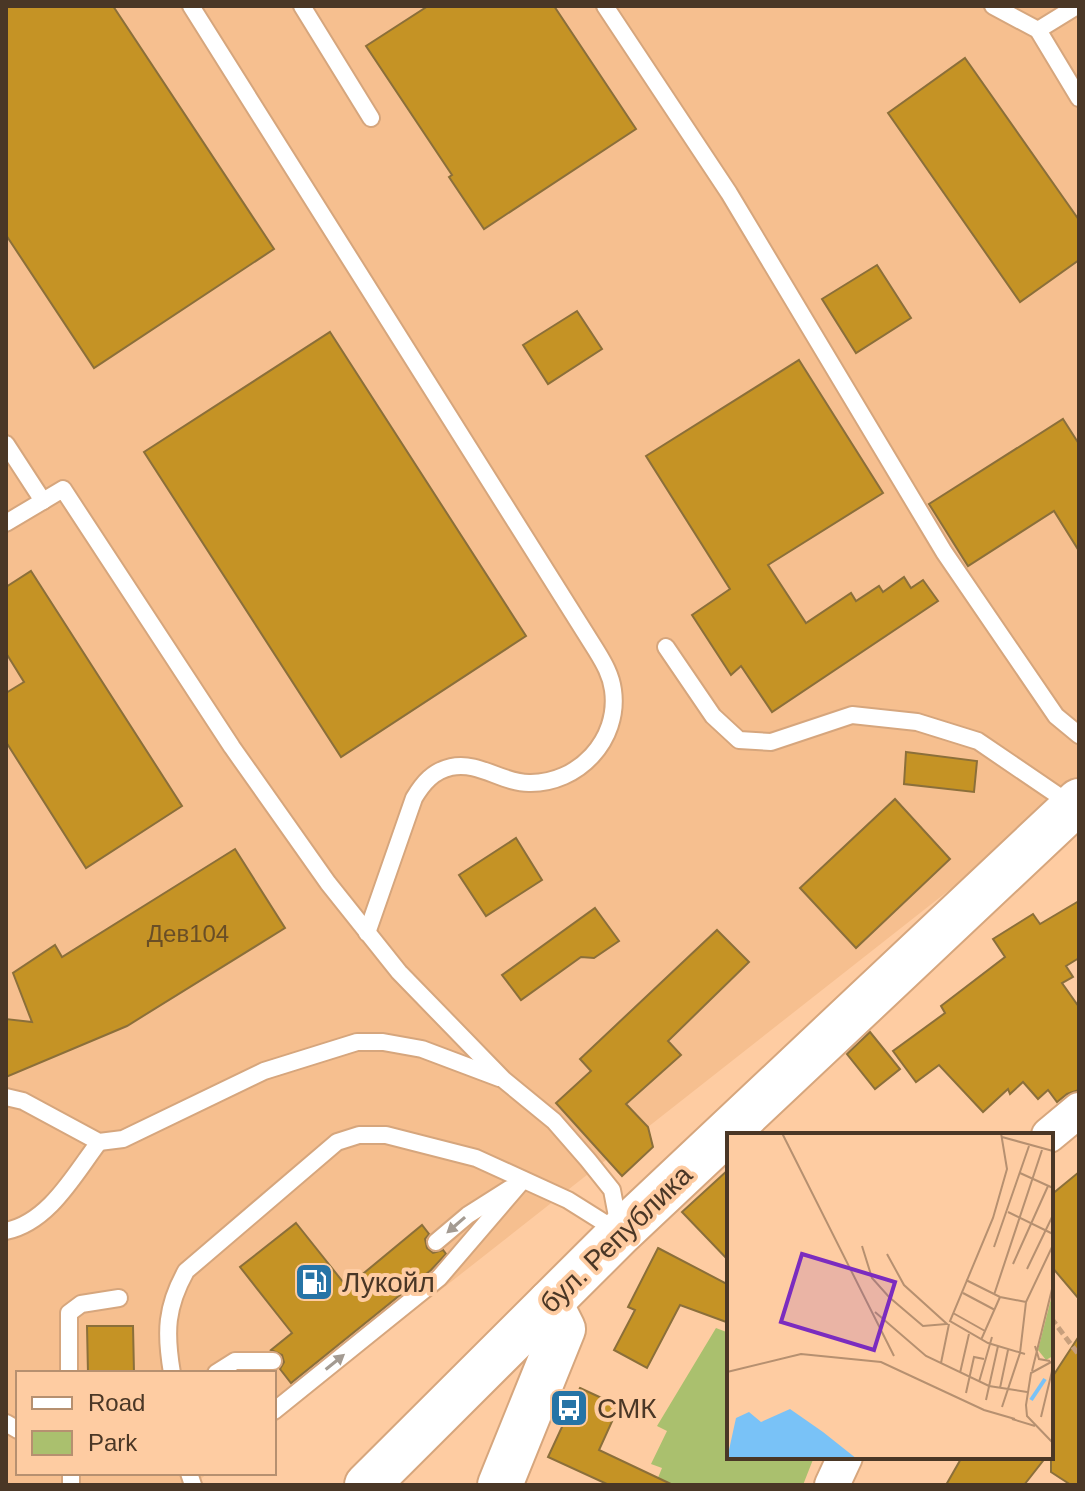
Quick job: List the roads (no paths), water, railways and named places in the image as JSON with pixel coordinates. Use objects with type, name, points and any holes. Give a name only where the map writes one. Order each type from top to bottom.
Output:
[{"type":"street","name":"бул. Република","points":[[367,1485],[620,1233],[1076,804]]},
{"type":"street","points":[[1051,1133],[1079,1110]]},
{"type":"street","points":[[500,1485],[563,1329],[550,1303]]},
{"type":"street","points":[[832,1485],[844,1459]]},
{"type":"lane","points":[[191,6],[596,650],[607,668],[613,689],[614,705],[606,736],[597,750],[575,771],[553,780],[527,784],[466,766],[450,767],[427,780],[414,798],[367,933]]},
{"type":"lane","points":[[302,6],[371,118]]},
{"type":"lane","points":[[605,6],[729,193],[944,552],[1056,716],[1079,735]]},
{"type":"lane","points":[[993,6],[1038,30],[1079,98]]},
{"type":"lane","points":[[1038,30],[1077,6]]},
{"type":"lane","points":[[6,444],[43,501]]},
{"type":"lane","points":[[6,523],[63,489],[232,747],[328,883],[399,972],[504,1080],[554,1121],[612,1190],[620,1233]]},
{"type":"lane","points":[[666,647],[713,716],[739,740],[771,742],[852,715],[917,722],[978,741],[1076,804]]},
{"type":"lane","points":[[6,1097],[23,1101],[99,1142],[123,1139],[264,1071],[357,1042],[383,1042],[422,1049],[504,1080]]},
{"type":"lane","points":[[172,1371],[167,1343],[172,1297],[186,1271],[337,1142],[359,1135],[386,1135],[476,1158],[568,1200],[620,1233]]},
{"type":"lane","points":[[6,1231],[39,1217],[99,1142]]},
{"type":"lane","points":[[436,1242],[468,1215],[523,1180]]},
{"type":"lane","points":[[276,1409],[439,1278],[523,1180]]},
{"type":"lane","points":[[69,1371],[69,1313],[81,1304],[119,1298]]},
{"type":"lane","points":[[219,1371],[235,1361],[273,1361]]},
{"type":"place","name":"Лукойл","points":[[314,1282]]},
{"type":"place","name":"СМК","points":[[569,1408]]}]
